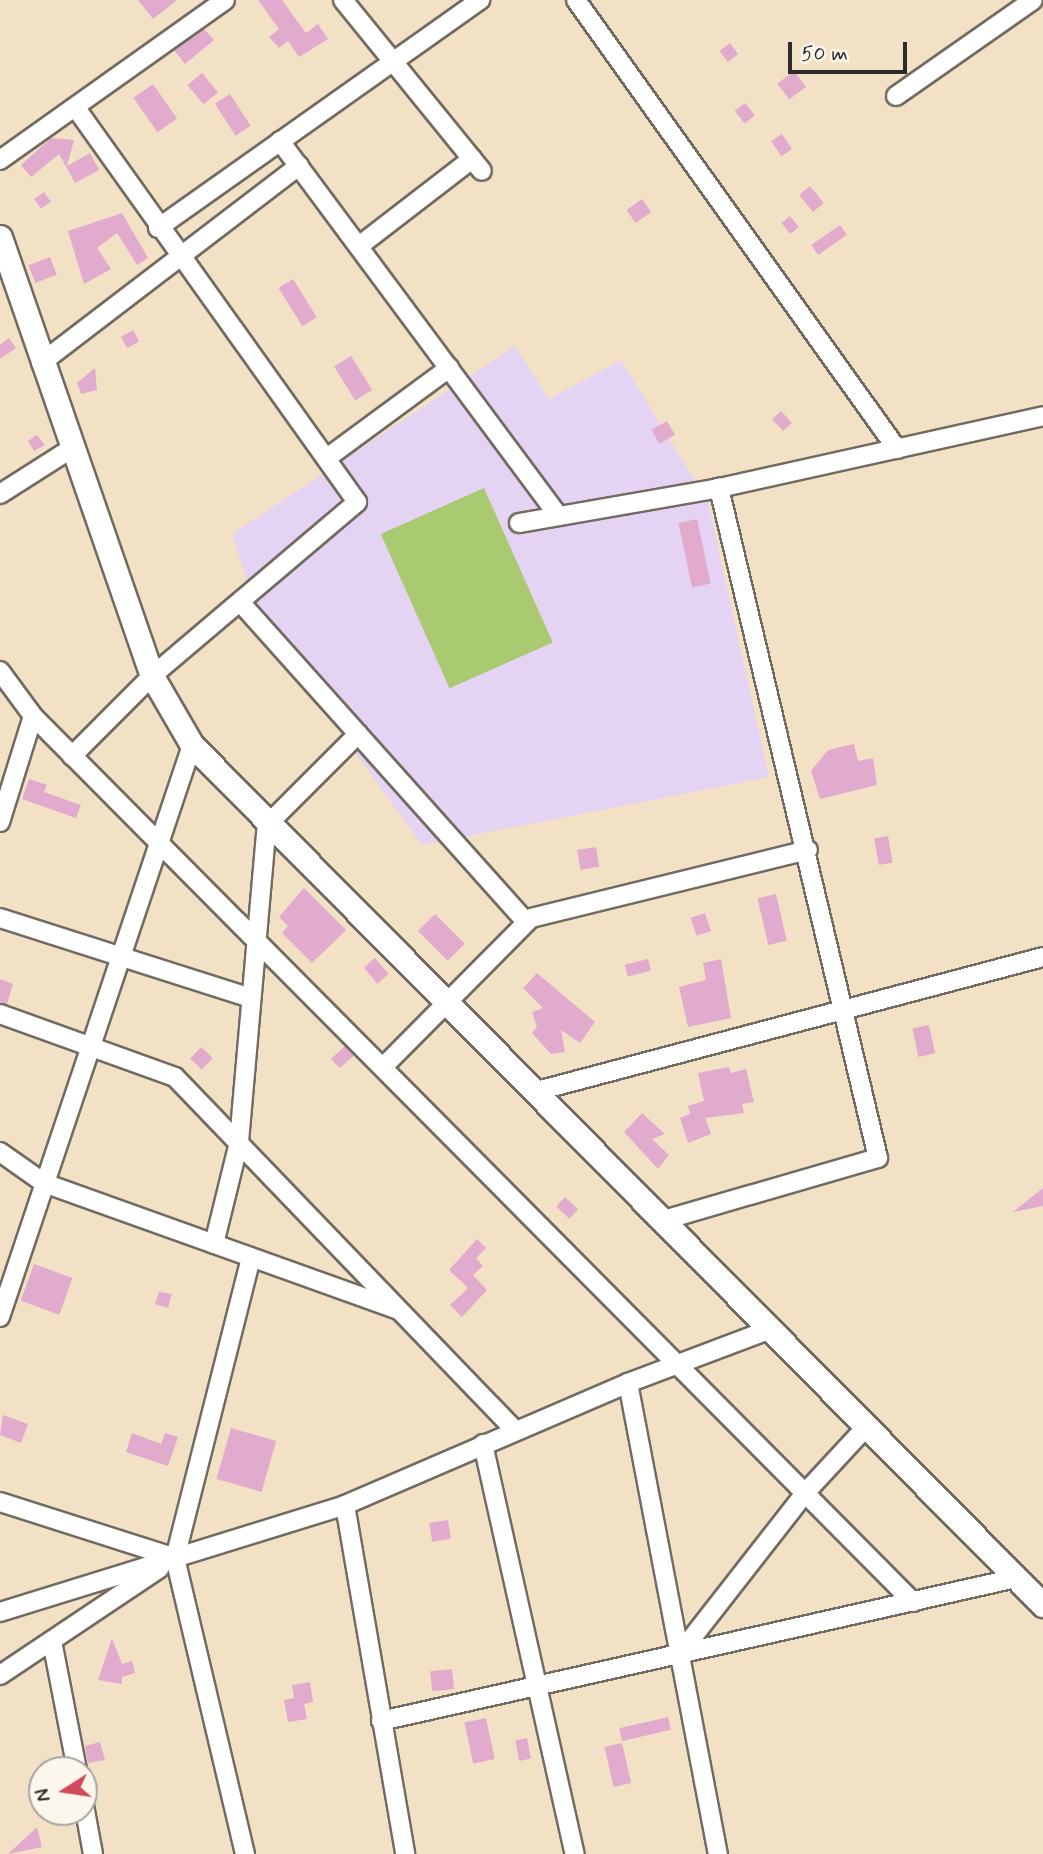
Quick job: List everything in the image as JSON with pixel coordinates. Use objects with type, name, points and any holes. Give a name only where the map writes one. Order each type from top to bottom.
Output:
[{"type":"street","points":[[0,160],[225,0]]},
{"type":"street","points":[[343,0],[477,165],[359,246]]},
{"type":"street","points":[[158,228],[480,0]]},
{"type":"street","points":[[576,0],[897,449]]},
{"type":"street","points":[[896,96],[1033,0]]},
{"type":"street","points":[[72,756],[152,676],[357,502],[178,258],[75,107]]},
{"type":"street","points":[[280,141],[559,516]]},
{"type":"street","points":[[41,363],[299,166]]},
{"type":"street","points":[[0,237],[69,450],[152,676],[192,745],[267,825],[537,1091],[1043,1605]]},
{"type":"street","points":[[327,458],[449,368]]},
{"type":"street","points":[[519,523],[719,488],[1043,416]]},
{"type":"street","points":[[0,494],[69,450]]},
{"type":"street","points":[[664,1220],[878,1158],[808,850],[719,488]]},
{"type":"street","points":[[240,602],[526,922]]},
{"type":"street","points":[[0,671],[33,716],[72,756],[913,1602]]},
{"type":"street","points":[[0,822],[33,716]]},
{"type":"street","points":[[214,1244],[239,1142],[248,997],[267,825],[358,734]]},
{"type":"street","points":[[0,1317],[118,958],[192,745]]},
{"type":"street","points":[[383,1067],[444,1002],[526,922],[808,850]]},
{"type":"street","points":[[0,918],[118,958],[248,997]]},
{"type":"street","points":[[537,1091],[844,1007],[1043,957]]},
{"type":"street","points":[[0,1014],[90,1044],[175,1077],[516,1430]]},
{"type":"street","points":[[0,1152],[44,1183],[401,1311]]},
{"type":"street","points":[[245,1854],[175,1558],[251,1257]]},
{"type":"street","points":[[0,1612],[345,1504],[628,1383],[771,1329]]},
{"type":"street","points":[[628,1383],[677,1657],[718,1854]]},
{"type":"street","points":[[677,1657],[805,1493],[867,1426]]},
{"type":"street","points":[[483,1444],[541,1689],[575,1854]]},
{"type":"street","points":[[0,1502],[175,1558]]},
{"type":"street","points":[[345,1504],[405,1854]]},
{"type":"street","points":[[0,1675],[175,1558]]},
{"type":"street","points":[[381,1721],[541,1689],[1016,1578]]},
{"type":"street","points":[[52,1641],[74,1756]]},
{"type":"street","points":[[88,1826],[93,1854]]},
{"type":"shaded area","points":[[515,346],[549,399],[621,360],[708,502],[769,777],[422,845],[260,621],[232,534]]},
{"type":"green space","points":[[484,488],[553,642],[450,688],[381,534]]},
{"type":"building","points":[[138,0],[177,0],[153,19]]},
{"type":"building","points":[[258,0],[282,0],[306,33],[318,24],[328,39],[299,57],[288,41],[279,48],[269,37],[279,29]]},
{"type":"building","points":[[204,29],[214,40],[185,64],[174,50]]},
{"type":"building","points":[[730,43],[738,54],[728,62],[719,51]]},
{"type":"building","points":[[794,71],[806,87],[789,100],[777,84]]},
{"type":"building","points":[[202,73],[218,92],[204,104],[187,85]]},
{"type":"building","points":[[153,84],[177,118],[157,132],[133,98]]},
{"type":"building","points":[[230,94],[251,126],[236,136],[215,104]]},
{"type":"building","points":[[745,103],[755,116],[745,124],[735,111]]},
{"type":"building","points":[[782,134],[792,149],[781,156],[771,141]]},
{"type":"building","points":[[51,138],[74,140],[67,166],[90,153],[99,170],[75,183],[59,154],[31,177],[21,165]]},
{"type":"building","points":[[810,186],[824,203],[813,212],[799,195]]},
{"type":"building","points":[[44,192],[51,202],[41,209],[34,199]]},
{"type":"building","points":[[642,199],[651,212],[636,223],[626,210]]},
{"type":"building","points":[[122,213],[148,258],[137,265],[117,233],[97,248],[111,269],[84,284],[68,231]]},
{"type":"building","points":[[790,216],[799,227],[790,234],[781,223]]},
{"type":"building","points":[[840,225],[847,235],[818,255],[811,245]]},
{"type":"building","points":[[50,257],[57,275],[35,283],[29,265]]},
{"type":"building","points":[[293,279],[317,317],[302,326],[279,288]]},
{"type":"building","points":[[133,330],[139,341],[127,348],[121,337]]},
{"type":"building","points":[[9,338],[16,348],[0,359],[0,345]]},
{"type":"building","points":[[351,356],[372,390],[355,401],[334,367]]},
{"type":"building","points":[[95,368],[97,390],[81,394],[77,383]]},
{"type":"building","points":[[781,411],[792,423],[783,431],[772,419]]},
{"type":"building","points":[[667,421],[675,435],[659,444],[651,430]]},
{"type":"building","points":[[37,435],[45,445],[34,451],[28,441]]},
{"type":"building","points":[[697,519],[711,584],[692,588],[678,523]]},
{"type":"building","points":[[854,744],[858,761],[873,758],[877,785],[820,799],[811,771],[828,750]]},
{"type":"building","points":[[29,779],[47,785],[44,792],[81,805],[76,818],[22,799]]},
{"type":"building","points":[[888,836],[893,863],[879,865],[874,838]]},
{"type":"building","points":[[596,847],[599,867],[580,870],[577,850]]},
{"type":"building","points":[[304,888],[346,930],[312,963],[282,933],[288,926],[279,917]]},
{"type":"building","points":[[776,894],[787,941],[768,945],[757,898]]},
{"type":"building","points":[[705,913],[711,931],[697,936],[691,918]]},
{"type":"building","points":[[435,914],[465,944],[448,961],[418,931]]},
{"type":"building","points":[[375,958],[389,974],[377,984],[364,968]]},
{"type":"building","points":[[648,959],[651,971],[628,976],[625,965]]},
{"type":"building","points":[[721,959],[731,1018],[688,1027],[679,987],[706,980],[703,963]]},
{"type":"building","points":[[537,973],[595,1022],[580,1043],[561,1030],[565,1052],[551,1054],[532,1033],[537,1027],[532,1012],[543,1008],[523,988]]},
{"type":"building","points":[[0,979],[13,984],[7,1004],[0,1003]]},
{"type":"building","points":[[929,1025],[935,1053],[918,1057],[912,1029]]},
{"type":"building","points":[[345,1046],[354,1056],[340,1068],[331,1059]]},
{"type":"building","points":[[201,1047],[213,1058],[202,1070],[190,1059]]},
{"type":"building","points":[[729,1067],[731,1073],[746,1069],[754,1102],[742,1104],[744,1113],[705,1118],[711,1134],[688,1143],[680,1118],[690,1114],[688,1106],[704,1101],[698,1073]]},
{"type":"building","points":[[642,1113],[665,1134],[652,1139],[669,1155],[658,1169],[624,1132]]},
{"type":"building","points":[[1043,1188],[1043,1206],[1013,1212]]},
{"type":"building","points":[[565,1197],[578,1209],[569,1219],[556,1207]]},
{"type":"building","points":[[477,1239],[486,1248],[476,1258],[483,1266],[473,1275],[487,1290],[462,1317],[450,1305],[468,1288],[449,1270]]},
{"type":"building","points":[[34,1264],[73,1278],[59,1315],[21,1301]]},
{"type":"building","points":[[159,1292],[172,1294],[168,1308],[155,1304]]},
{"type":"building","points":[[3,1415],[28,1424],[21,1443],[0,1435]]},
{"type":"building","points":[[231,1428],[276,1441],[262,1492],[216,1479]]},
{"type":"building","points":[[132,1433],[161,1444],[165,1433],[178,1437],[168,1466],[126,1452]]},
{"type":"building","points":[[448,1520],[451,1539],[432,1542],[429,1523]]},
{"type":"building","points":[[112,1638],[122,1664],[132,1661],[135,1673],[122,1677],[122,1684],[98,1680]]},
{"type":"building","points":[[452,1669],[454,1689],[432,1691],[430,1671]]},
{"type":"building","points":[[310,1682],[313,1702],[304,1704],[307,1719],[288,1722],[284,1700],[294,1698],[292,1685]]},
{"type":"building","points":[[668,1717],[671,1730],[622,1741],[619,1728]]},
{"type":"building","points":[[486,1718],[495,1759],[473,1764],[464,1723]]},
{"type":"building","points":[[527,1738],[531,1759],[519,1761],[515,1740]]},
{"type":"building","points":[[100,1742],[105,1760],[98,1761],[98,1756],[87,1756],[85,1746]]},
{"type":"building","points":[[622,1743],[631,1783],[614,1787],[604,1747]]},
{"type":"building","points":[[37,1827],[42,1847],[8,1854]]}]
